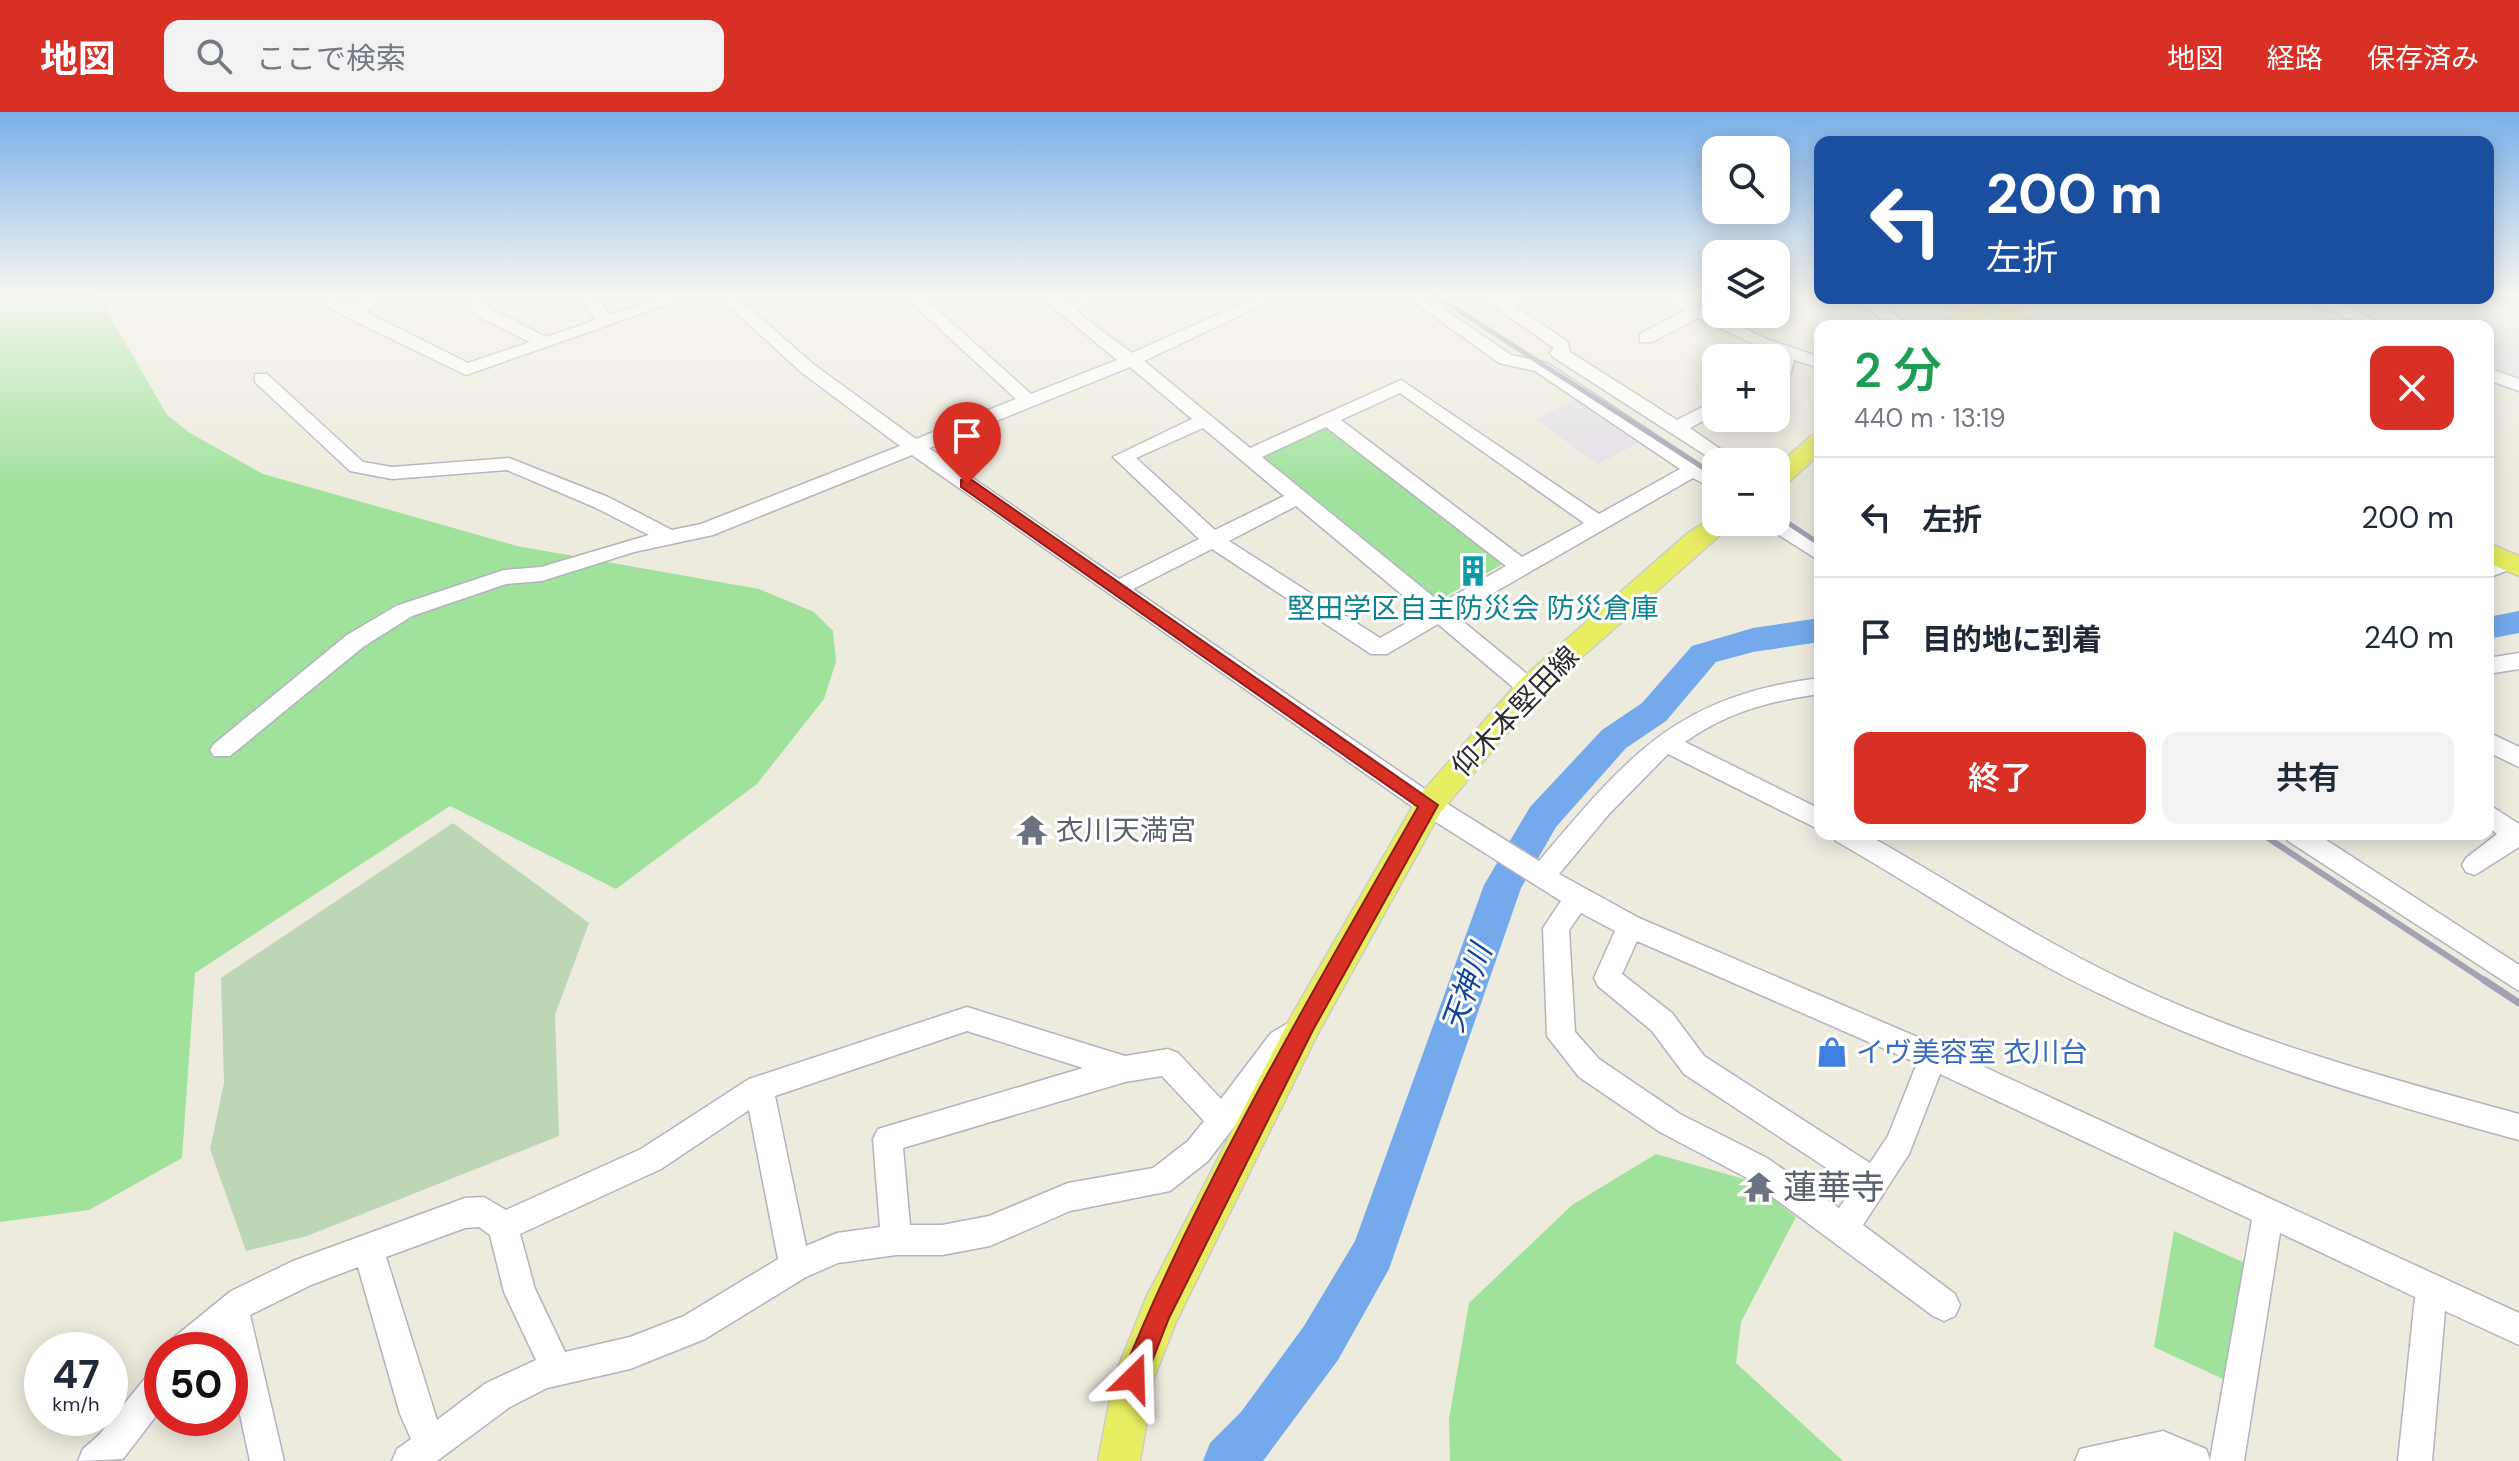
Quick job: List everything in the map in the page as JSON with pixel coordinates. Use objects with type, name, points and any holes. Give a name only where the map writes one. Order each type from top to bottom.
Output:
[{"type":"main road","points":[[1790,468],[1814,448]]},
{"type":"main road","name":"仰木本堅田線","points":[[1119,1461],[1134,1378],[1160,1312],[1305,1024],[1442,814],[1529,688],[1702,536]]},
{"type":"street","points":[[445,357],[466,370],[504,357]]},
{"type":"street","points":[[795,357],[917,449],[1116,589],[1442,814],[1577,898],[1630,926],[1933,1057],[2519,1329]]},
{"type":"street","points":[[980,357],[1030,402]]},
{"type":"street","points":[[1126,357],[1529,688]]},
{"type":"street","points":[[222,750],[355,641],[404,611],[504,577],[542,574],[668,537],[706,530],[917,449],[1139,357]]},
{"type":"street","points":[[1502,357],[1541,367],[1702,474]]},
{"type":"street","points":[[1565,357],[1707,448]]},
{"type":"street","points":[[2494,376],[2519,386]]},
{"type":"street","points":[[261,378],[340,455],[357,467],[392,473],[509,464],[601,502],[668,537]]},
{"type":"street","points":[[1248,456],[1401,385],[1598,523]]},
{"type":"street","points":[[1676,428],[1702,414]]},
{"type":"street","points":[[1328,419],[1521,567]]},
{"type":"street","points":[[1205,420],[1123,457],[1213,540],[1379,648],[1694,469]]},
{"type":"street","points":[[1116,589],[1298,497]]},
{"type":"street","points":[[1790,534],[1814,550]]},
{"type":"street","points":[[2494,665],[2519,661]]},
{"type":"street","points":[[1533,870],[1664,742],[1726,705],[1760,694],[1814,687]]},
{"type":"street","points":[[1664,742],[1814,817]]},
{"type":"street","points":[[2494,744],[2519,758]]},
{"type":"street","points":[[2475,865],[2517,836],[2494,819]]},
{"type":"street","points":[[1855,840],[2054,957],[2185,1019],[2301,1063],[2519,1127]]},
{"type":"street","points":[[2306,840],[2519,979]]},
{"type":"street","points":[[1577,898],[1556,928],[1561,1036],[1589,1068],[1670,1123],[1757,1168],[1944,1305]]},
{"type":"street","points":[[1630,926],[1607,978],[1662,1022],[1694,1065],[1872,1181]]},
{"type":"street","points":[[503,1226],[651,1159],[759,1088],[967,1019],[1125,1069]]},
{"type":"street","points":[[420,1453],[498,1395],[557,1370],[630,1353],[694,1328],[795,1266],[837,1248],[896,1240],[942,1240],[990,1231],[1068,1197],[1160,1181],[1198,1151],[1220,1118],[1281,1042],[1305,1024]]},
{"type":"street","points":[[1843,1229],[1899,1144],[1933,1057]]},
{"type":"street","points":[[896,1240],[888,1139],[1125,1069],[1168,1062],[1220,1118]]},
{"type":"street","points":[[759,1088],[795,1266]]},
{"type":"street","points":[[205,1332],[233,1309],[304,1272],[465,1213],[484,1212],[503,1226],[520,1292],[557,1370]]},
{"type":"street","points":[[2227,1461],[2268,1214]]},
{"type":"street","points":[[368,1249],[416,1414],[420,1453]]},
{"type":"street","points":[[2415,1461],[2431,1289]]},
{"type":"street","points":[[233,1309],[267,1461]]},
{"type":"street","points":[[106,1456],[144,1406]]},
{"type":"street","points":[[2092,1461],[2163,1448],[2194,1461]]},
{"type":"shaded area","points":[[2494,357],[2519,357],[2519,378],[2494,368]]},
{"type":"shaded area","points":[[1580,397],[1643,440],[1598,464],[1535,419]]},
{"type":"green space","points":[[0,357],[133,357],[167,415],[190,433],[263,474],[517,546],[759,589],[814,612],[833,631],[836,662],[824,699],[757,784],[616,889],[450,806],[195,973],[182,1158],[89,1210],[0,1222]]},
{"type":"green space","points":[[1324,425],[1503,564],[1439,600],[1262,455]]},
{"type":"green space","points":[[453,823],[589,923],[555,1015],[559,1136],[307,1236],[246,1251],[210,1149],[224,1083],[221,978]]},
{"type":"green space","points":[[1656,1154],[1751,1181],[1796,1217],[1741,1322],[1736,1363],[1843,1461],[1450,1461],[1449,1419],[1469,1303],[1572,1205]]},
{"type":"green space","points":[[2174,1231],[2258,1269],[2236,1385],[2154,1347]]},
{"type":"waterway","name":"天神川","points":[[2494,627],[2519,622]]},
{"type":"waterway","name":"天神川","points":[[1228,1461],[1259,1430],[1321,1343],[1373,1253],[1503,885],[1543,817],[1614,739],[1654,712],[1704,654],[1753,640],[1814,631]]},
{"type":"railway","points":[[1531,357],[1702,467]]},
{"type":"railway","points":[[1790,524],[1814,540]]},
{"type":"railway","points":[[2271,840],[2487,982]]},
{"type":"railway","points":[[2484,980],[2519,1003]]},
{"type":"place","name":"堅田学区自主防災会 防災倉庫","points":[[1473,571]]},
{"type":"place","name":"衣川天満宮","points":[[1032,830]]},
{"type":"place","name":"イヴ美容室 衣川台","points":[[1832,1052]]},
{"type":"place","name":"蓮華寺","points":[[1759,1187]]},
{"type":"route","points":[[967,484],[1429,805],[1305,1024],[1160,1312],[1134,1378]]}]
